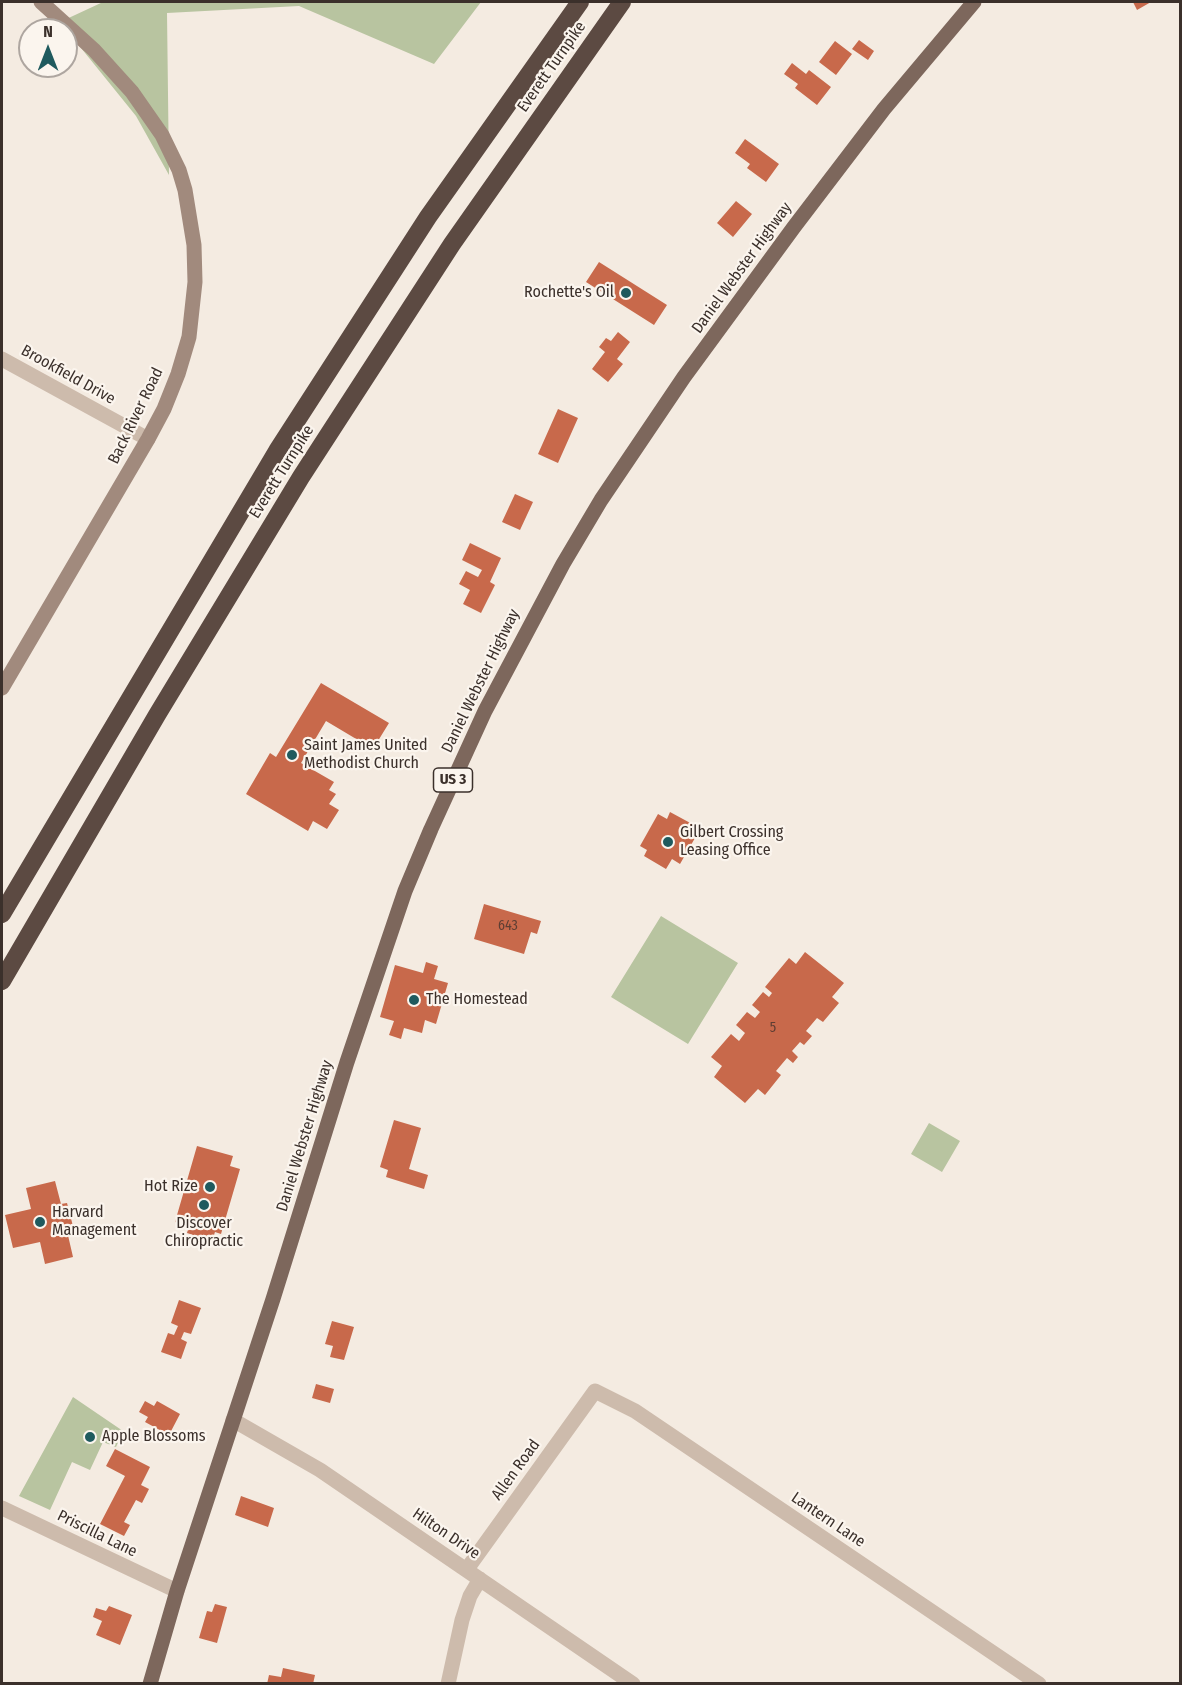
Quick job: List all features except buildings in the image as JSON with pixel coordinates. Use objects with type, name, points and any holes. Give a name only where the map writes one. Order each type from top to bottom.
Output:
[{"type":"highway","name":"Everett Turnpike","points":[[2,914],[277,451],[428,217],[580,2]]},
{"type":"highway","name":"Everett Turnpike","points":[[2,981],[157,715],[301,477],[452,244],[622,2]]},
{"type":"main road","name":"Daniel Webster Highway","points":[[150,1683],[177,1591],[347,1062],[405,891],[474,733],[527,629],[601,500],[684,377],[884,109],[974,2]]},
{"type":"street","name":"Back River Road","points":[[2,688],[164,409],[178,374],[192,319],[195,263],[192,226],[185,189],[172,154],[143,106],[94,50],[41,2]]},
{"type":"street","name":"Brookfield Drive","points":[[2,359],[148,440]]},
{"type":"street","name":"Allen Road","points":[[467,1569],[595,1391]]},
{"type":"street","name":"Lantern Lane","points":[[595,1391],[634,1411],[1039,1683]]},
{"type":"street","name":"Hilton Drive","points":[[233,1420],[320,1470],[633,1683]]},
{"type":"street","name":"Priscilla Lane","points":[[2,1508],[177,1591]]},
{"type":"street","points":[[448,1683],[462,1620],[470,1596],[480,1579]]},
{"type":"green space","points":[[103,2],[481,2],[434,64],[299,6],[167,13],[169,175],[136,116],[78,44],[78,18],[69,18]]},
{"type":"green space","points":[[661,916],[738,963],[688,1044],[611,997]]},
{"type":"green space","points":[[929,1123],[960,1141],[942,1172],[911,1154]]},
{"type":"green space","points":[[73,1397],[123,1431],[116,1447],[103,1442],[90,1470],[72,1462],[50,1510],[19,1496]]},
{"type":"place","name":"Rochette's Oil","points":[[626,293]]},
{"type":"place","name":"Saint James United Methodist Church","points":[[292,755]]},
{"type":"place","name":"Gilbert Crossing Leasing Office","points":[[668,842]]},
{"type":"place","name":"The Homestead","points":[[414,1000]]},
{"type":"place","name":"Hot Rize","points":[[210,1187]]},
{"type":"place","name":"Discover Chiropractic","points":[[204,1205]]},
{"type":"place","name":"Harvard Management","points":[[40,1222]]},
{"type":"place","name":"Apple Blossoms","points":[[90,1437]]}]
